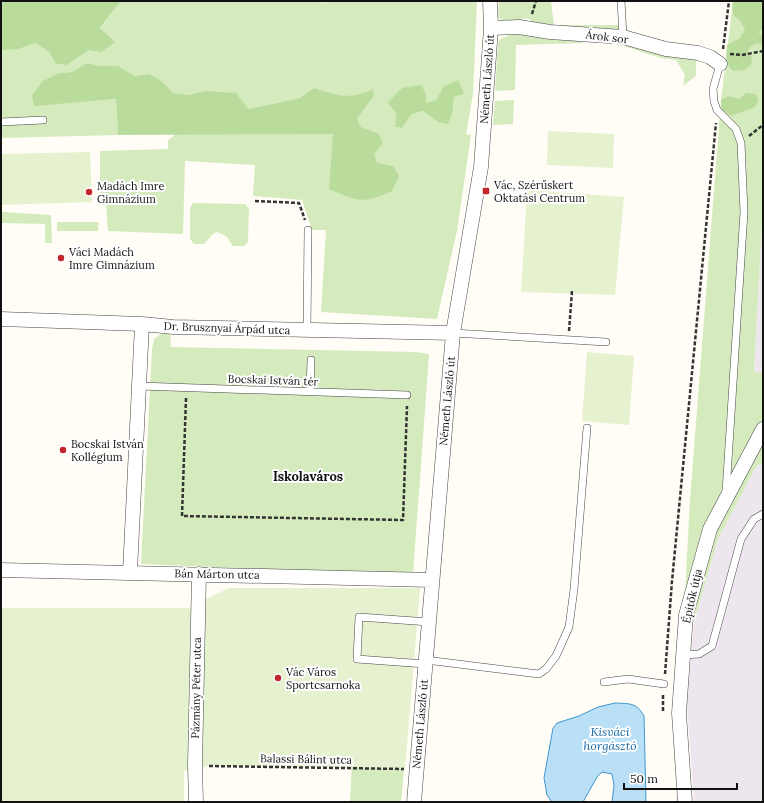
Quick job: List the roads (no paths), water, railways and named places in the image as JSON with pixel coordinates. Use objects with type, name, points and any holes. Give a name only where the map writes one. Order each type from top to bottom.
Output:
[{"type":"street","name":"Németh László út","points":[[414,802],[453,333],[481,166],[490,28],[490,1]]},
{"type":"street","name":"Árok sor","points":[[490,28],[520,27],[550,32],[623,38],[666,49],[698,53],[721,59]]},
{"type":"street","name":"Dr. Brusznyai Árpád utca","points":[[1,319],[142,324],[173,327],[453,333]]},
{"type":"street","points":[[130,572],[142,324]]},
{"type":"street","name":"Építők útja","points":[[685,802],[679,713],[686,615],[710,529],[763,428]]},
{"type":"street","name":"Bán Márton utca","points":[[1,570],[432,580]]},
{"type":"street","name":"Pázmány Péter utca","points":[[196,802],[195,765],[198,574]]},
{"type":"lane","points":[[622,1],[623,38]]},
{"type":"lane","points":[[721,59],[713,89],[714,101],[717,110],[736,129],[740,143],[744,212],[744,234],[741,253],[725,500]]},
{"type":"lane","points":[[1,122],[43,120]]},
{"type":"lane","points":[[307,330],[308,230]]},
{"type":"lane","points":[[453,333],[568,341],[606,342]]},
{"type":"lane","points":[[310,392],[311,360]]},
{"type":"lane","name":"Bocskai István tér","points":[[139,386],[407,395]]},
{"type":"lane","points":[[429,622],[359,617],[357,659],[425,662],[538,674],[546,669],[556,656],[569,627],[574,589],[587,428]]},
{"type":"lane","points":[[683,655],[699,654],[712,646],[741,539],[754,519],[763,514]]},
{"type":"lane","points":[[604,682],[628,679],[664,684]]},
{"type":"water","name":"Kisváci horgásztó","points":[[615,703],[635,706],[644,716],[646,802],[612,802],[614,785],[612,774],[602,772],[597,777],[583,802],[552,802],[547,795],[544,778],[553,728],[557,723],[579,716],[598,707]]},
{"type":"place","name":"Vác, Szérűskert Oktatási Centrum","points":[[486,191]]},
{"type":"place","name":"Madách Imre Gimnázium","points":[[89,192]]},
{"type":"place","name":"Váci Madách Imre Gimnázium","points":[[61,258]]},
{"type":"place","name":"Bocskai István Kollégium","points":[[63,450]]},
{"type":"place","name":"Vác Város Sportcsarnoka","points":[[278,678]]},
{"type":"district","name":"Iskolaváros","points":[[308,476]]}]
